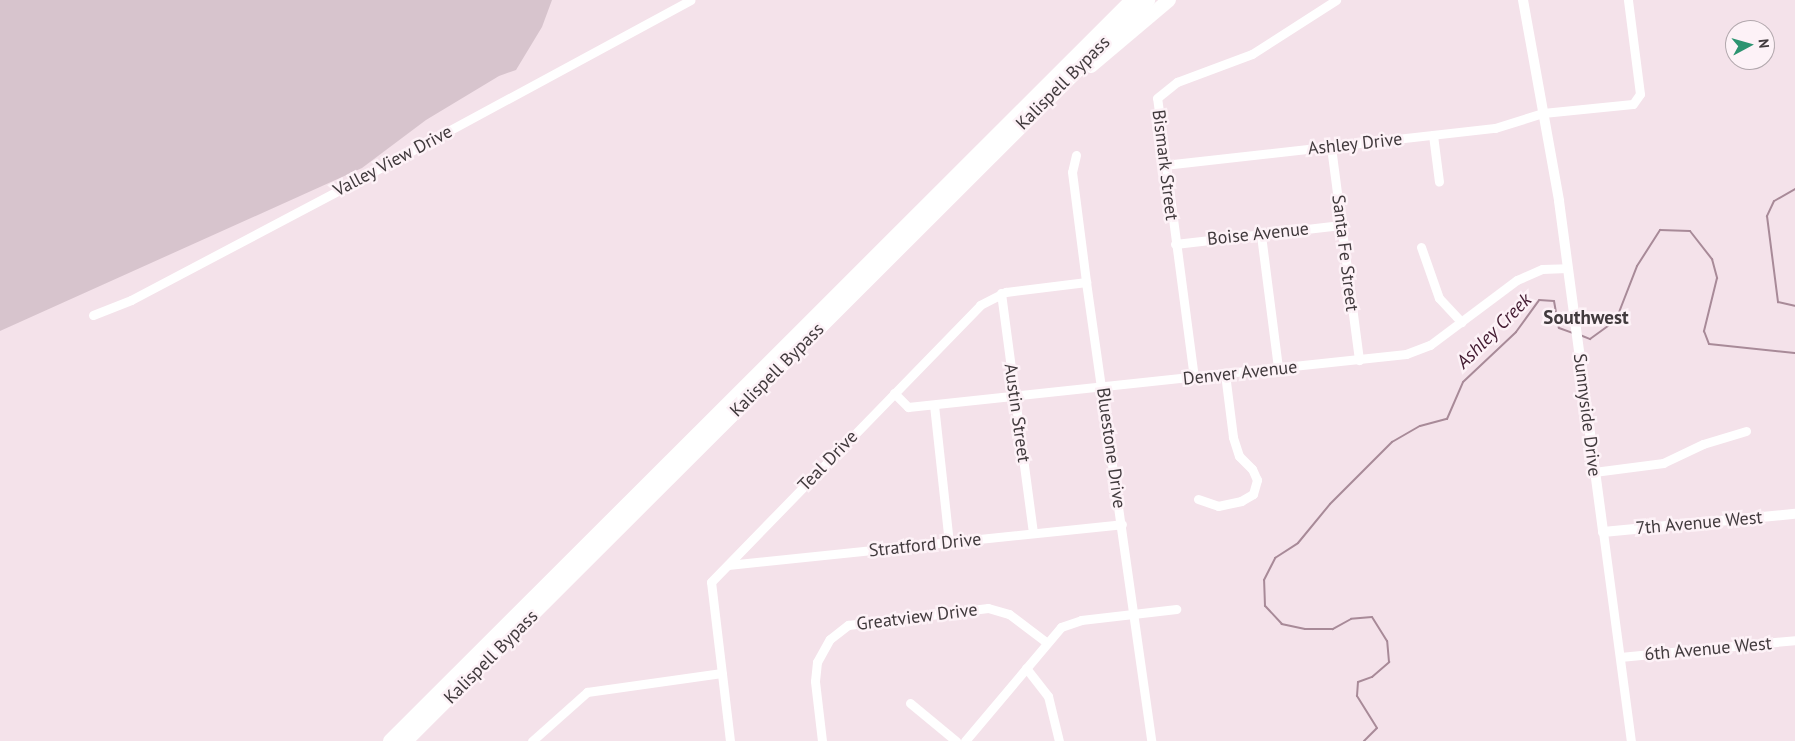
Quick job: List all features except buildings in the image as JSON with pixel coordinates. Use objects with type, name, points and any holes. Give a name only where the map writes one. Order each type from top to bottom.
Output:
[{"type":"highway","name":"Kalispell Bypass","points":[[390,741],[1132,0]]},
{"type":"highway","name":"Kalispell Bypass","points":[[406,741],[1041,104],[1148,0]]},
{"type":"highway","points":[[1041,104],[1169,0]]},
{"type":"street","name":"Valley View Drive","points":[[93,314],[131,300],[343,188],[690,0]]},
{"type":"street","name":"Bismark Street","points":[[1194,378],[1156,108],[1162,91],[1252,54],[1336,0]]},
{"type":"street","name":"Sunnyside Drive","points":[[1523,0],[1567,268],[1631,741]]},
{"type":"street","name":"Ashley Drive","points":[[1164,165],[1495,128],[1543,113],[1626,105],[1639,100],[1628,0]]},
{"type":"street","points":[[1433,135],[1438,182]]},
{"type":"street","name":"Santa Fe Street","points":[[1331,147],[1359,360]]},
{"type":"street","name":"Bluestone Drive","points":[[1076,155],[1072,172],[1086,282],[1135,614],[1151,741]]},
{"type":"street","name":"Boise Avenue","points":[[1175,244],[1341,225]]},
{"type":"street","points":[[1261,234],[1278,368]]},
{"type":"street","points":[[1421,248],[1438,298],[1461,322]]},
{"type":"street","name":"Denver Avenue","points":[[894,393],[908,407],[934,405],[1359,360],[1422,349],[1517,280],[1542,269],[1567,268]]},
{"type":"street","name":"Teal Drive","points":[[730,741],[711,582],[972,312],[1001,293],[1086,282]]},
{"type":"street","name":"Austin Street","points":[[1001,293],[1034,533]]},
{"type":"street","points":[[1198,499],[1218,506],[1241,501],[1253,494],[1257,480],[1252,469],[1239,456],[1233,437],[1225,374]]},
{"type":"street","points":[[934,405],[950,542]]},
{"type":"street","points":[[1594,472],[1663,463],[1703,444],[1746,431]]},
{"type":"street","name":"7th Avenue West","points":[[1603,532],[1795,514]]},
{"type":"street","name":"Stratford Drive","points":[[728,564],[1122,524]]},
{"type":"street","name":"Greatview Drive","points":[[822,741],[815,681],[817,662],[830,639],[848,626],[988,608],[1008,614],[1046,642]]},
{"type":"street","points":[[965,741],[1046,642],[1071,623],[1176,609]]},
{"type":"street","name":"6th Avenue West","points":[[1620,657],[1795,640]]},
{"type":"street","points":[[1026,668],[1048,696],[1059,741]]},
{"type":"street","points":[[532,741],[587,692],[722,674]]},
{"type":"street","points":[[910,703],[956,741]]},
{"type":"shaded area","points":[[0,0],[552,0],[542,27],[516,70],[499,76],[426,120],[362,168],[0,331]]},
{"type":"waterway","name":"Ashley Creek","points":[[1795,189],[1774,201],[1767,216],[1778,302],[1795,306]]},
{"type":"waterway","name":"Ashley Creek","points":[[1580,335],[1590,339],[1616,320],[1637,266],[1660,230],[1690,231],[1712,259],[1717,278],[1704,331],[1709,344],[1795,353]]},
{"type":"waterway","name":"Ashley Creek","points":[[1364,741],[1377,728],[1357,696],[1358,682],[1372,677],[1389,662],[1387,641],[1372,617],[1351,619],[1333,629],[1305,629],[1282,624],[1265,606],[1264,580],[1275,558],[1298,543],[1330,504],[1392,442],[1420,426],[1447,419],[1463,382],[1516,332],[1539,300],[1554,301],[1559,328],[1573,333]]},
{"type":"district","name":"Southwest","points":[[1586,318]]}]
